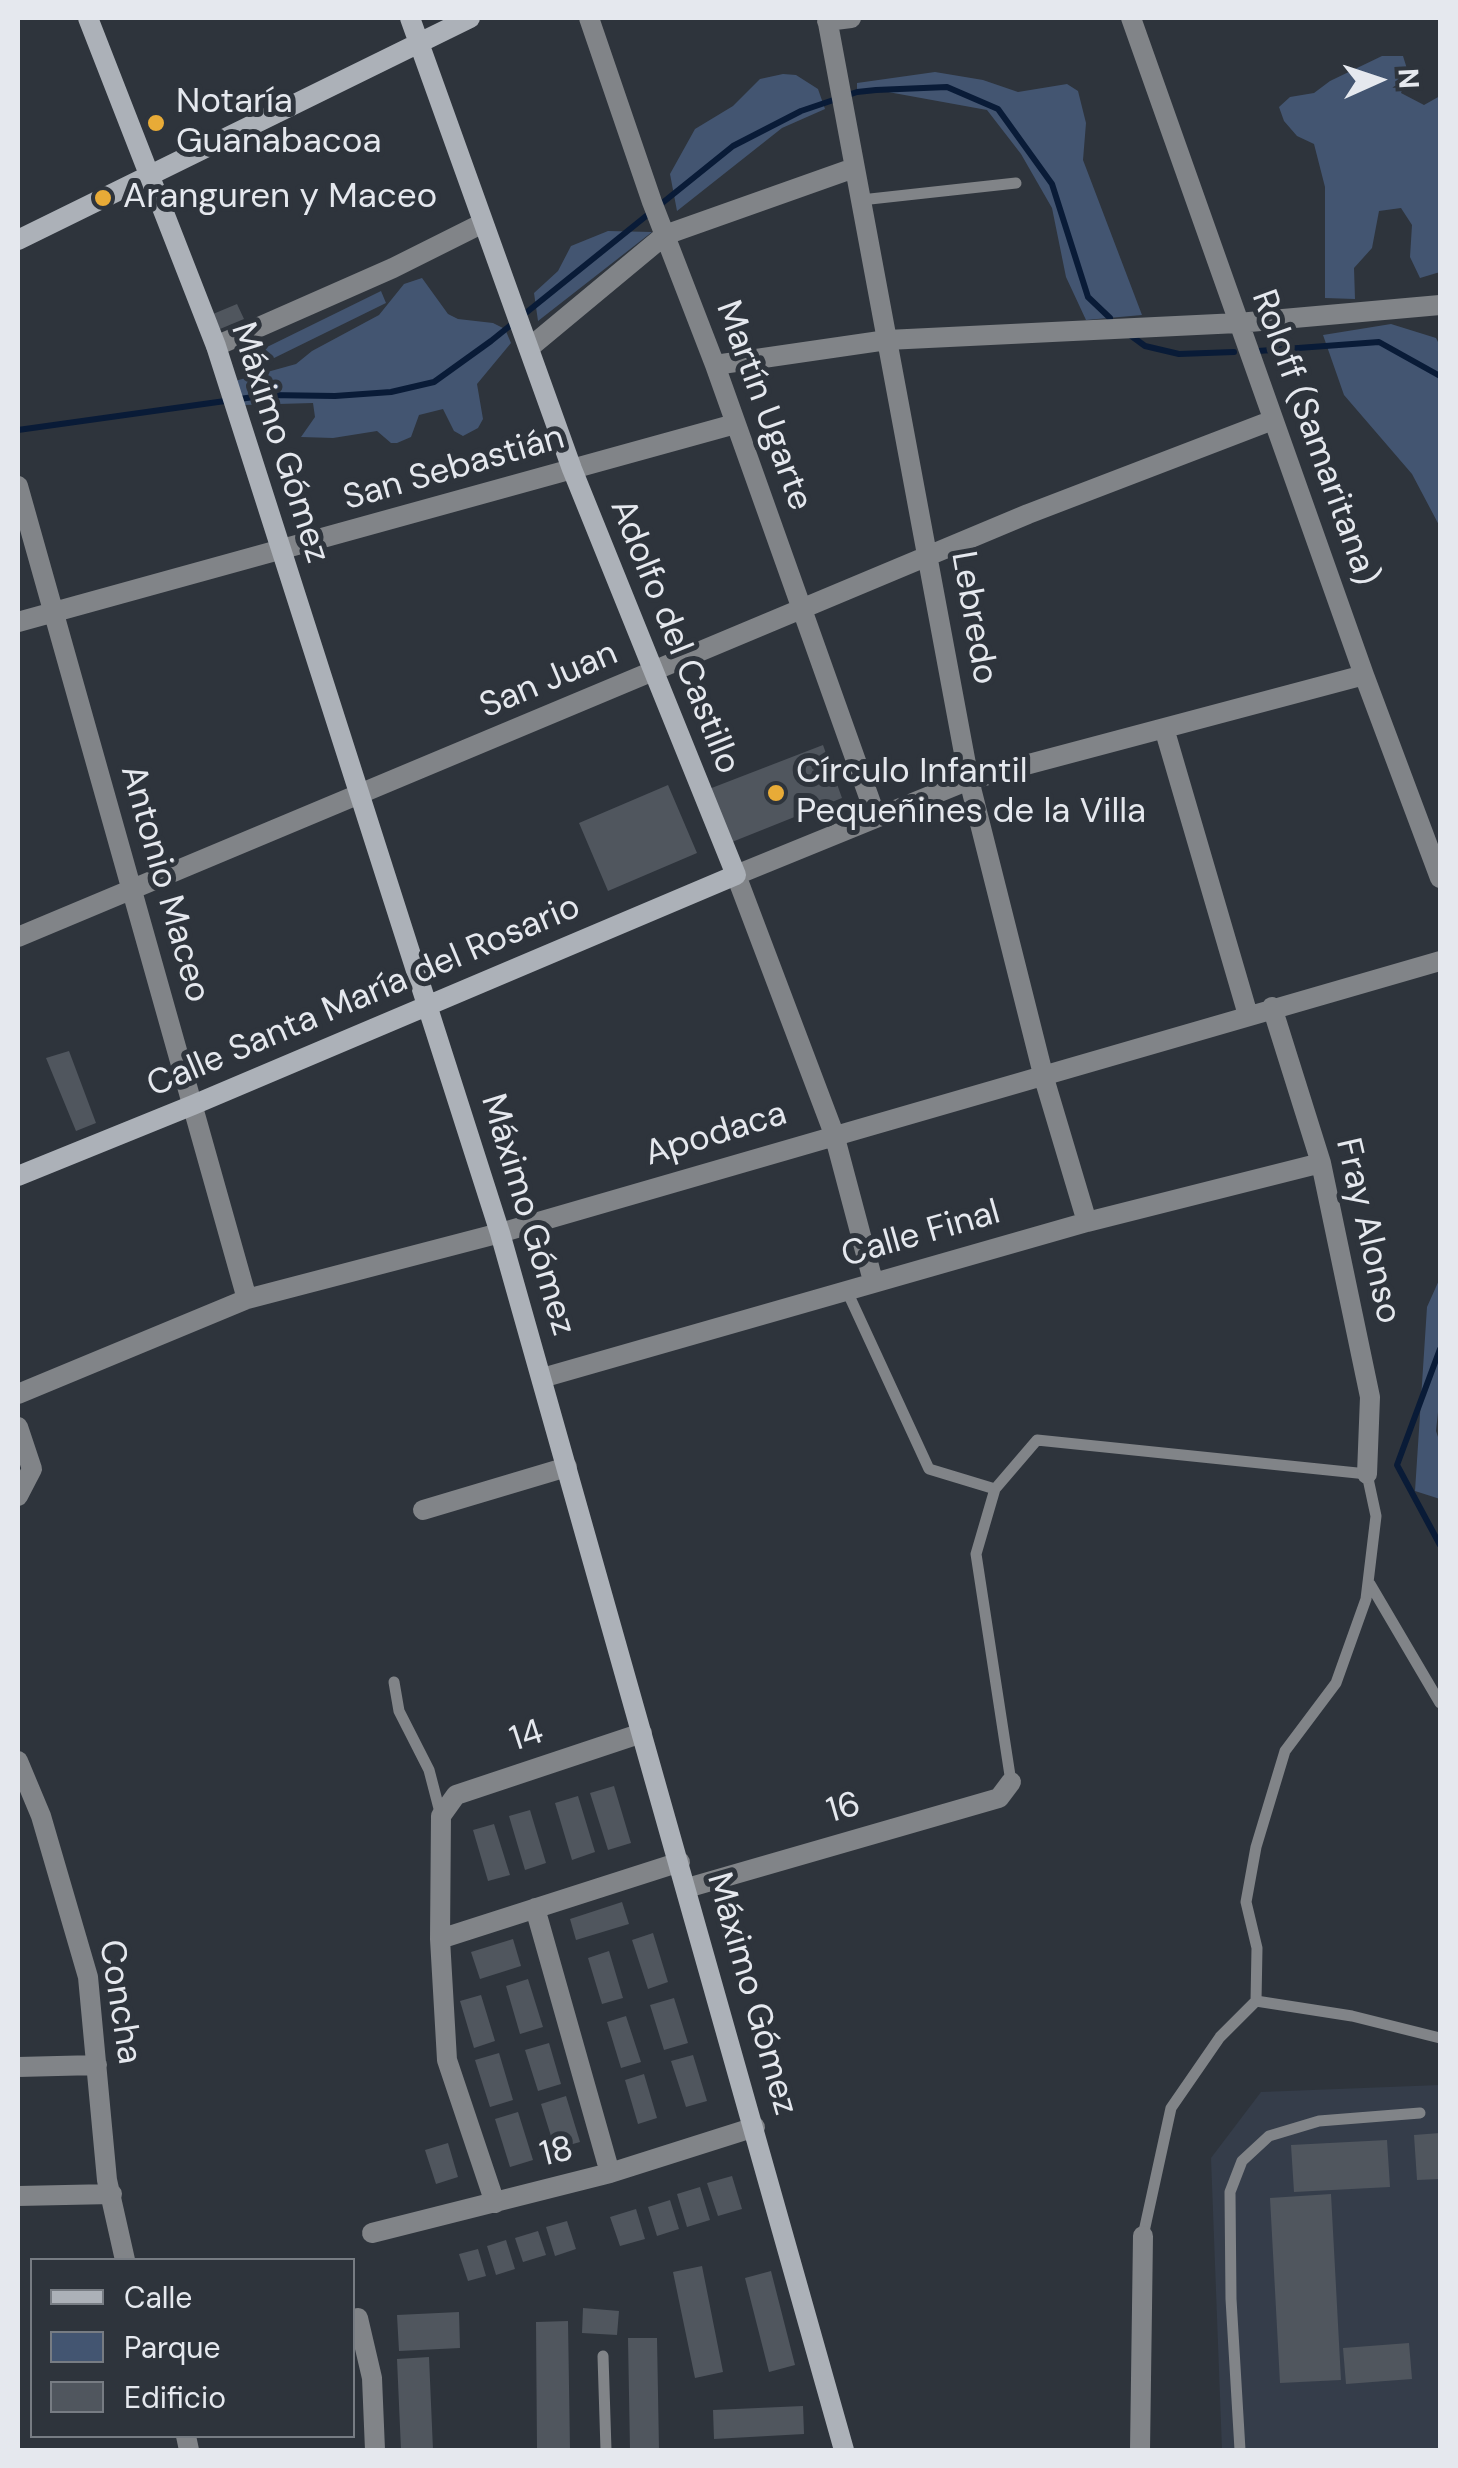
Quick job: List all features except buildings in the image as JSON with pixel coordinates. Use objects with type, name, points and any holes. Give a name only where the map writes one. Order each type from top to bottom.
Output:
[{"type":"street","name":"Máximo Gómez","points":[[88,18],[216,346],[500,1233],[844,2450]]},
{"type":"street","name":"Adolfo del Castillo","points":[[410,18],[572,469],[736,875],[834,1134],[873,1281]]},
{"type":"street","points":[[18,240],[470,18]]},
{"type":"street","name":"Martín Ugarte","points":[[589,18],[876,817]]},
{"type":"street","points":[[827,19],[851,18]]},
{"type":"street","name":"Roloff (Samaritana)","points":[[1131,18],[1440,878]]},
{"type":"street","name":"Lebredo","points":[[827,19],[969,780],[1044,1078],[1087,1222]]},
{"type":"street","points":[[527,342],[662,229],[854,168]]},
{"type":"street","points":[[216,346],[484,223]]},
{"type":"street","points":[[714,365],[887,340],[1440,307]]},
{"type":"street","name":"San Juan","points":[[18,937],[1028,514],[1273,420]]},
{"type":"street","name":"San Sebastián","points":[[18,622],[735,424]]},
{"type":"street","name":"Antonio Maceo","points":[[18,486],[247,1300]]},
{"type":"street","points":[[736,875],[969,780],[1364,675]]},
{"type":"street","points":[[1164,728],[1248,1015]]},
{"type":"street","name":"Calle Santa María del Rosario","points":[[18,1176],[736,875]]},
{"type":"street","name":"Apodaca","points":[[18,1394],[247,1300],[500,1233],[834,1134],[1044,1078],[1440,960]]},
{"type":"street","name":"Fray Alonso","points":[[1272,1007],[1320,1163],[1370,1397],[1367,1474]]},
{"type":"street","name":"Calle Final","points":[[542,1378],[873,1281],[1320,1163]]},
{"type":"street","points":[[18,1427],[32,1469],[18,1496]]},
{"type":"street","points":[[424,1510],[567,1467]]},
{"type":"street","name":"14","points":[[442,1816],[456,1795],[642,1733]]},
{"type":"street","name":"Concha","points":[[18,1761],[41,1816],[88,1977],[107,2180],[125,2258]]},
{"type":"street","name":"16","points":[[687,1888],[999,1798],[1012,1782]]},
{"type":"street","points":[[442,1816],[440,1939],[448,2060],[494,2202]]},
{"type":"street","points":[[440,1939],[680,1862]]},
{"type":"street","points":[[535,1908],[610,2173]]},
{"type":"street","points":[[18,2067],[97,2065]]},
{"type":"street","name":"18","points":[[372,2232],[610,2173],[755,2127]]},
{"type":"street","points":[[18,2196],[112,2194]]},
{"type":"street","points":[[1140,2450],[1143,2236]]},
{"type":"street","points":[[358,2318],[372,2378],[375,2450]]},
{"type":"lane","points":[[861,200],[1016,184]]},
{"type":"lane","points":[[846,1289],[928,1469],[995,1488]]},
{"type":"lane","points":[[1012,1782],[976,1554],[995,1488],[1037,1440],[1367,1474],[1376,1516],[1370,1584],[1336,1683],[1284,1751],[1271,1790],[1246,1902],[1256,1948],[1256,2001],[1220,2037],[1171,2108],[1143,2236]]},
{"type":"lane","points":[[1370,1584],[1440,1703]]},
{"type":"lane","points":[[394,1682],[399,1711],[430,1770],[442,1816]]},
{"type":"lane","points":[[1256,2001],[1352,2016],[1440,2038]]},
{"type":"lane","points":[[1240,2450],[1231,2299],[1230,2192],[1242,2161],[1269,2136],[1319,2121],[1420,2113]]},
{"type":"lane","points":[[603,2356],[606,2450]]},
{"type":"shaded area","points":[[1440,2085],[1440,2449],[1222,2450],[1211,2158],[1261,2092]]},
{"type":"green space","points":[[1382,56],[1403,56],[1408,72],[1401,93],[1424,105],[1440,96],[1440,272],[1420,278],[1410,257],[1412,225],[1401,208],[1379,211],[1372,248],[1354,268],[1355,299],[1325,298],[1325,187],[1314,144],[1297,136],[1284,121],[1279,107],[1290,97],[1314,93]]},
{"type":"green space","points":[[935,72],[983,80],[1018,92],[1067,84],[1078,91],[1086,123],[1083,160],[1142,315],[1086,320],[1066,277],[1052,208],[1021,154],[987,110],[877,90],[857,92],[857,83]]},
{"type":"green space","points":[[796,75],[818,89],[825,109],[782,128],[677,211],[670,174],[695,129],[733,106],[760,79]]},
{"type":"green space","points":[[608,231],[652,232],[538,321],[534,293],[558,271],[571,246]]},
{"type":"green space","points":[[422,278],[448,314],[493,323],[505,329],[511,343],[477,384],[483,419],[478,428],[463,436],[454,431],[443,409],[419,415],[411,437],[397,443],[391,443],[377,431],[333,438],[301,437],[315,417],[313,403],[243,405],[235,381],[296,364],[312,351],[379,315],[404,284]]},
{"type":"green space","points":[[381,291],[386,303],[270,360],[265,348]]},
{"type":"green space","points":[[1391,324],[1436,338],[1440,346],[1440,527],[1412,474],[1344,395],[1323,335]]},
{"type":"green space","points":[[1440,1278],[1440,1393],[1436,1431],[1440,1443],[1440,1499],[1415,1491],[1427,1307]]},
{"type":"waterway","points":[[18,430],[268,395],[391,392],[434,382],[491,341],[733,146],[801,111],[857,92],[876,90],[947,87],[998,109],[1052,184],[1088,297],[1110,318]]},
{"type":"waterway","points":[[1130,335],[1145,346],[1179,354],[1234,352]]},
{"type":"waterway","points":[[1258,351],[1379,342],[1440,376]]},
{"type":"waterway","points":[[1440,1349],[1397,1465],[1440,1545]]},
{"type":"place","name":"Notaría Guanabacoa","points":[[156,123]]},
{"type":"place","name":"Aranguren y Maceo","points":[[103,198]]},
{"type":"place","name":"Círculo Infantil Pequeñines de la Villa","points":[[776,793]]}]
